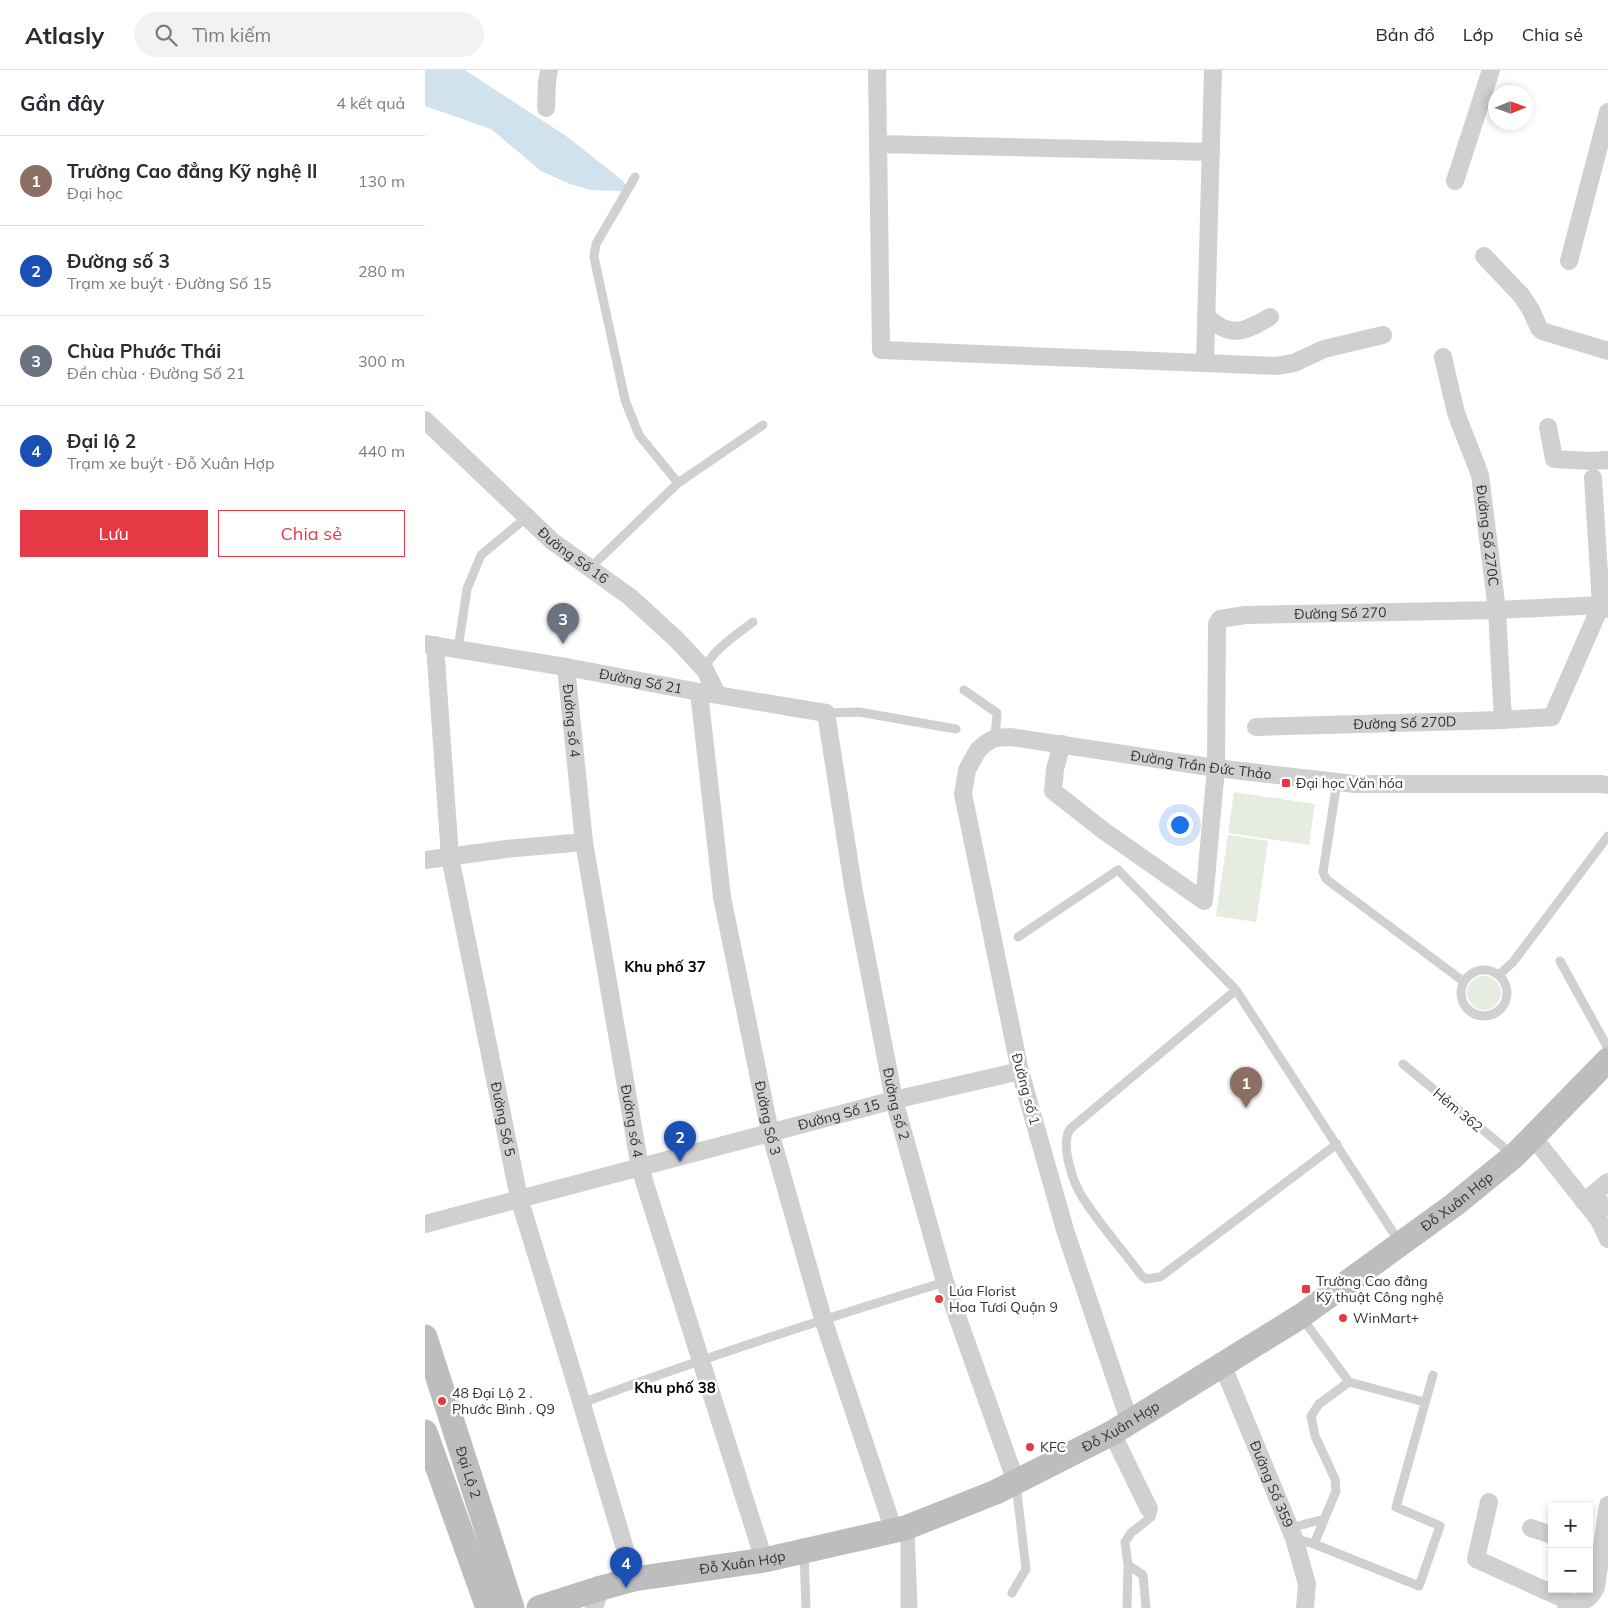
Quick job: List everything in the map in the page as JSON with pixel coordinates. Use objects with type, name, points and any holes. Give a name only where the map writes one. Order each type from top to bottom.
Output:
[{"type":"main road","name":"Đỗ Xuân Hợp","points":[[539,1608],[597,1598],[634,1579],[764,1560],[903,1528],[996,1492],[1016,1482],[1121,1428],[1301,1316],[1454,1205],[1514,1156],[1608,1060]]},
{"type":"main road","name":"Đại Lộ 2","points":[[425,1337],[512,1608]]},
{"type":"main road","name":"Đại Lộ 2","points":[[425,1432],[489,1608]]},
{"type":"street","points":[[546,108],[549,70]]},
{"type":"street","points":[[877,70],[881,350],[1276,366],[1294,363],[1324,349],[1383,335]]},
{"type":"street","points":[[1205,362],[1213,70]]},
{"type":"street","points":[[1455,181],[1491,70]]},
{"type":"street","points":[[1569,261],[1608,112]]},
{"type":"street","points":[[878,144],[1211,152]]},
{"type":"street","points":[[1484,256],[1521,295],[1542,331],[1608,351]]},
{"type":"street","points":[[1206,316],[1217,326],[1233,332],[1244,331],[1270,317]]},
{"type":"street","name":"Đường Số 270C","points":[[1443,357],[1456,413],[1480,475],[1497,610],[1503,720]]},
{"type":"street","name":"Đường Số 16","points":[[425,420],[552,541],[631,596],[677,640],[705,670],[708,693]]},
{"type":"street","points":[[1548,427],[1553,459],[1608,460]]},
{"type":"street","points":[[1593,478],[1605,607]]},
{"type":"street","name":"Đường Số 270","points":[[1216,768],[1217,624],[1220,619],[1245,615],[1605,607]]},
{"type":"street","name":"Đường Số 270D","points":[[1257,727],[1552,717],[1605,607]]},
{"type":"street","name":"Đường Số 21","points":[[430,644],[826,712]]},
{"type":"street","name":"Đường Số 5","points":[[430,644],[451,857],[519,1198],[634,1579]]},
{"type":"street","name":"Đường số 4","points":[[566,667],[584,842],[640,1168],[764,1560]]},
{"type":"street","name":"Đường Số 3","points":[[708,693],[722,896],[770,1132],[823,1319],[903,1528]]},
{"type":"street","name":"Đường số 2","points":[[826,712],[854,892],[894,1100],[945,1282],[1016,1482]]},
{"type":"street","name":"Đường Trần Đức Thảo","points":[[995,738],[1011,737],[1216,768],[1355,784],[1608,785]]},
{"type":"street","name":"Đường số 1","points":[[995,738],[979,750],[967,770],[963,794],[1020,1071],[1121,1428],[1149,1509]]},
{"type":"street","points":[[1062,744],[1055,769],[1053,791],[1103,831],[1204,901],[1216,768]]},
{"type":"street","points":[[425,860],[506,849],[584,842]]},
{"type":"street","name":"Đường Số 15","points":[[425,1224],[894,1100],[1020,1071]]},
{"type":"street","points":[[1533,1137],[1587,1200],[1608,1239]]},
{"type":"street","points":[[1587,1200],[1608,1182]]},
{"type":"street","points":[[1587,1200],[1608,1207]]},
{"type":"street","name":"Đường Số 359","points":[[1222,1364],[1292,1533],[1307,1584],[1305,1608]]},
{"type":"street","points":[[1489,1502],[1476,1559],[1570,1606],[1584,1602],[1591,1596],[1596,1586],[1595,1550],[1608,1505]]},
{"type":"street","points":[[1531,1528],[1548,1534]]},
{"type":"lane","points":[[635,177],[596,244],[594,257],[625,400],[639,435],[678,483]]},
{"type":"lane","points":[[590,568],[678,483],[763,425]]},
{"type":"lane","points":[[458,649],[467,589],[481,555],[527,517]]},
{"type":"lane","points":[[705,670],[706,664],[731,639],[753,622]]},
{"type":"lane","points":[[964,690],[997,713],[995,738]]},
{"type":"lane","points":[[826,712],[859,712],[956,730]]},
{"type":"lane","points":[[1337,782],[1323,872],[1326,879],[1463,981]]},
{"type":"lane","points":[[1499,975],[1513,962],[1608,836]]},
{"type":"lane","points":[[1018,937],[1118,870],[1236,990],[1400,1243]]},
{"type":"lane","points":[[1560,960],[1608,1048]]},
{"type":"lane","points":[[1479,970],[1486,970],[1499,975],[1504,981],[1506,989],[1504,1004],[1491,1015],[1476,1015],[1469,1011],[1461,997],[1463,981],[1467,976],[1479,970]]},
{"type":"lane","points":[[1236,990],[1066,1134],[1067,1152],[1072,1174],[1082,1197],[1141,1275],[1146,1279],[1160,1277],[1337,1144]]},
{"type":"lane","name":"Hẻm 362","points":[[1403,1064],[1514,1156]]},
{"type":"lane","points":[[582,1403],[823,1319],[945,1282]]},
{"type":"lane","points":[[1301,1316],[1349,1382],[1424,1402]]},
{"type":"lane","points":[[1292,1533],[1314,1544],[1419,1586],[1440,1526],[1396,1507],[1433,1375]]},
{"type":"lane","points":[[1314,1544],[1336,1491],[1335,1478],[1315,1436],[1311,1416],[1319,1404],[1349,1382]]},
{"type":"lane","points":[[1012,1593],[1026,1569],[1016,1482]]},
{"type":"lane","points":[[1127,1608],[1128,1565],[1125,1540],[1151,1517],[1152,1514],[1149,1509]]},
{"type":"lane","points":[[1292,1533],[1324,1518]]},
{"type":"lane","points":[[903,1528],[905,1608]]},
{"type":"lane","points":[[903,1528],[913,1608]]},
{"type":"lane","points":[[804,1551],[806,1608]]},
{"type":"lane","points":[[1128,1565],[1143,1574],[1146,1608]]},
{"type":"shaded area","points":[[1234,792],[1315,804],[1309,845],[1228,833]]},
{"type":"shaded area","points":[[1228,835],[1268,841],[1256,922],[1216,916]]},
{"type":"shaded area","points":[[1484,976],[1496,981],[1501,993],[1496,1005],[1484,1010],[1472,1005],[1467,993],[1472,981]]},
{"type":"water","points":[[425,70],[465,70],[566,136],[627,186],[622,191],[591,190],[570,184],[541,171],[491,129],[425,106]]},
{"type":"place","name":"Chùa Phước Thái","points":[[563,644]]},
{"type":"place","name":"Đại học Văn hóa","points":[[1286,783]]},
{"type":"place","name":"Trường Cao đẳng Kỹ nghệ II","points":[[1246,1108]]},
{"type":"place","name":"Đường số 3","points":[[680,1162]]},
{"type":"place","name":"Trường Cao đẳng Kỹ thuật Công nghệ","points":[[1306,1289]]},
{"type":"place","name":"Lúa Florist Hoa Tươi Quận 9","points":[[939,1299]]},
{"type":"place","name":"WinMart+","points":[[1343,1318]]},
{"type":"place","name":"48 Đại Lộ 2 . Phước Bình . Q9","points":[[442,1401]]},
{"type":"place","name":"KFC","points":[[1030,1447]]},
{"type":"place","name":"Đại lộ 2","points":[[626,1588]]},
{"type":"district","name":"Khu phố 37","points":[[665,966]]},
{"type":"district","name":"Khu phố 38","points":[[675,1387]]}]
